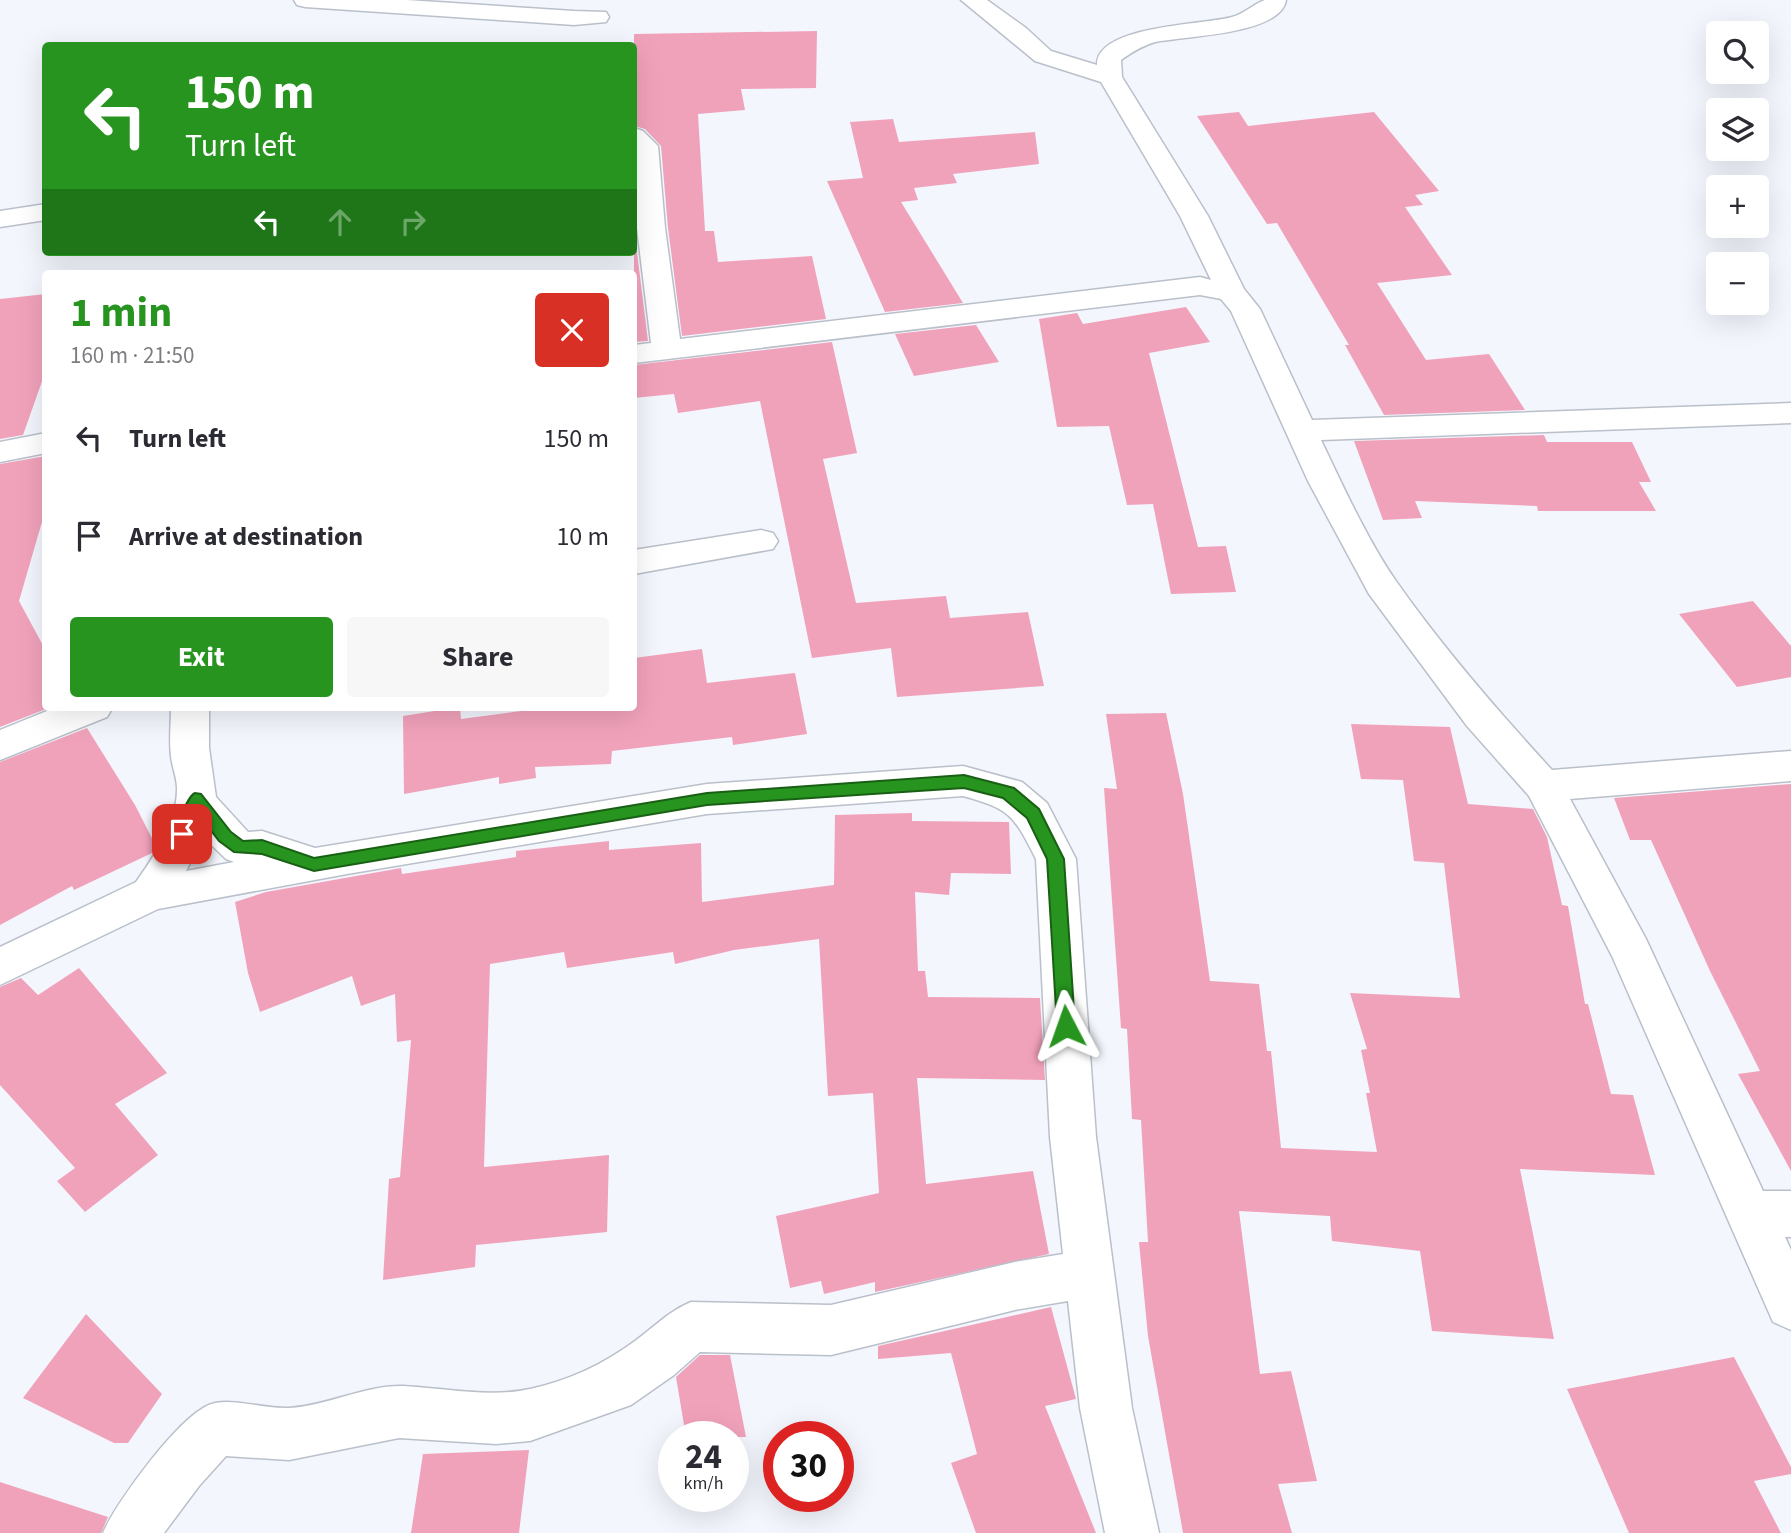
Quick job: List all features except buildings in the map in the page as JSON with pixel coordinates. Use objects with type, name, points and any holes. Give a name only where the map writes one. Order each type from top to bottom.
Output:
[{"type":"street","points":[[304,0],[574,18],[605,8]]},
{"type":"street","points":[[972,0],[1018,33],[1043,56],[1110,77]]},
{"type":"street","points":[[1275,0],[1275,4],[1263,15],[1239,23],[1153,37],[1120,46],[1109,58],[1110,77],[1194,216],[1231,292],[1245,309],[1324,481],[1381,586],[1480,716],[1542,786],[1771,1213],[1791,1305]]},
{"type":"street","points":[[575,40],[590,28],[605,8]]},
{"type":"street","points":[[637,139],[645,146],[651,228],[667,349]]},
{"type":"street","points":[[0,219],[42,213]]},
{"type":"street","points":[[637,354],[1200,286],[1231,292]]},
{"type":"street","points":[[1301,430],[1416,429],[1661,416],[1791,413]]},
{"type":"street","points":[[0,452],[42,444]]},
{"type":"street","points":[[637,562],[761,541]]},
{"type":"street","points":[[0,746],[84,711]]},
{"type":"street","points":[[151,894],[172,862],[192,815],[197,790],[191,762],[190,711]]},
{"type":"street","points":[[1542,786],[1791,766]]},
{"type":"street","points":[[0,967],[151,894],[314,865],[707,799],[964,782],[1008,793],[1033,814],[1056,859],[1073,1137],[1106,1408],[1132,1533]]},
{"type":"street","points":[[195,799],[225,836],[240,848],[262,847],[314,865]]},
{"type":"street","points":[[130,1533],[180,1467],[215,1429],[289,1434],[400,1412],[496,1418],[530,1415],[613,1387],[656,1357],[691,1327],[831,1329],[1015,1286],[1089,1274]]},
{"type":"route","points":[[182,834],[192,815],[195,799],[225,836],[240,848],[262,847],[283,852],[314,865],[707,799],[964,782],[1008,793],[1033,814],[1056,859],[1066,1026]]}]
